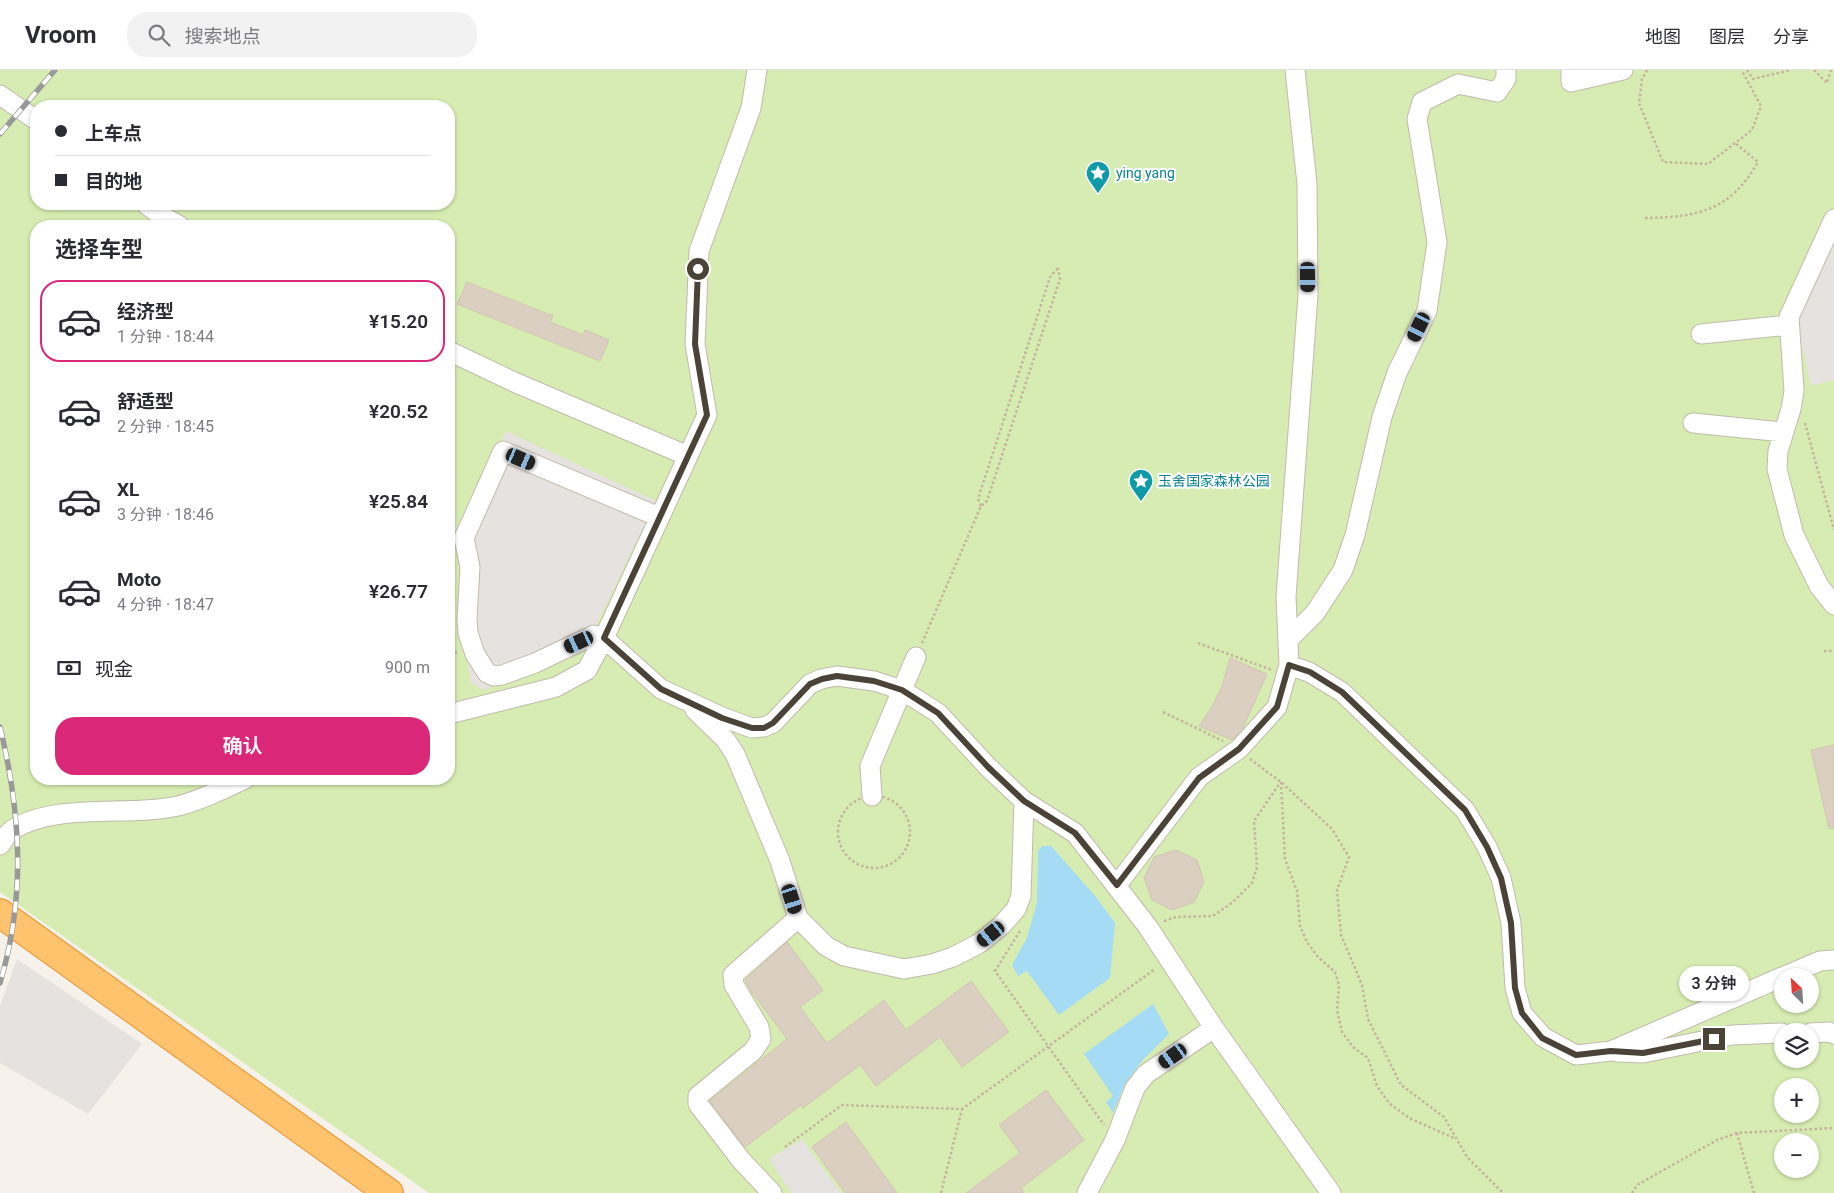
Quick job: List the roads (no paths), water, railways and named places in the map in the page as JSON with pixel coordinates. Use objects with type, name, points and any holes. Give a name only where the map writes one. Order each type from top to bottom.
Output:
[{"type":"highway","points":[[0,913],[389,1193]]},
{"type":"street","points":[[455,712],[556,687],[587,670],[604,638],[707,415],[695,344],[699,251],[751,108],[757,70]]},
{"type":"street","points":[[1117,885],[1199,778],[1239,749],[1277,707],[1288,670],[1286,597],[1308,295],[1307,184],[1295,70]]},
{"type":"street","points":[[1288,640],[1315,613],[1342,570],[1355,535],[1382,416],[1397,373],[1427,311],[1437,242],[1416,119],[1422,102],[1458,84],[1498,92],[1506,79],[1506,70]]},
{"type":"street","points":[[1571,70],[1570,82],[1623,70]]},
{"type":"street","points":[[0,95],[30,116]]},
{"type":"street","points":[[155,210],[171,220]]},
{"type":"street","points":[[1834,218],[1789,317],[1794,391],[1778,451],[1777,469],[1794,534],[1819,586],[1834,606]]},
{"type":"street","points":[[1701,334],[1789,325]]},
{"type":"street","points":[[455,354],[514,382],[688,456]]},
{"type":"street","points":[[1693,423],[1784,432]]},
{"type":"street","points":[[659,517],[503,451],[464,538],[470,567],[468,633],[475,654],[487,674],[494,676],[502,675],[535,663],[594,635],[604,638],[661,689],[722,718],[752,728],[764,728],[773,723],[810,684],[822,679],[837,676],[874,681],[902,690],[938,713],[988,767],[1024,801],[1075,833],[1148,927],[1214,1028],[1331,1193]]},
{"type":"street","points":[[872,796],[870,766],[916,657]]},
{"type":"street","points":[[1288,670],[1310,672],[1342,692],[1465,810],[1487,847],[1501,878],[1511,923],[1515,988],[1522,1013],[1542,1038],[1576,1055],[1611,1051],[1643,1053],[1732,1035],[1774,1033]]},
{"type":"street","points":[[683,699],[725,739],[735,754],[780,862],[798,918],[826,946],[844,956],[904,968],[932,964],[953,957],[980,943],[1002,925],[1016,909],[1021,896],[1024,801]]},
{"type":"street","points":[[0,845],[11,831],[35,820],[63,814],[177,806],[232,785]]},
{"type":"street","points":[[772,1193],[741,1160],[698,1104],[698,1096],[753,1051],[761,1039],[759,1027],[734,985],[732,975],[798,918]]},
{"type":"street","points":[[1804,968],[1820,961],[1834,960]]},
{"type":"street","points":[[1611,1051],[1774,981]]},
{"type":"street","points":[[1088,1193],[1115,1140],[1135,1088],[1146,1074],[1214,1028]]},
{"type":"street","points":[[1819,1032],[1834,1034]]},
{"type":"water","points":[[1042,846],[1051,846],[1096,897],[1115,923],[1110,978],[1059,1015],[1027,971],[1018,976],[1012,965],[1027,938],[1037,902],[1038,851]]},
{"type":"water","points":[[1153,1004],[1169,1034],[1141,1062],[1125,1084],[1113,1113],[1106,1102],[1113,1096],[1084,1054]]},
{"type":"railway","points":[[0,134],[55,70]]},
{"type":"railway","points":[[0,727],[13,791],[18,855],[14,919],[0,983]]},
{"type":"place","name":"ying yang","points":[[1098,194]]},
{"type":"place","name":"玉舍国家森林公园","points":[[1141,502]]}]
